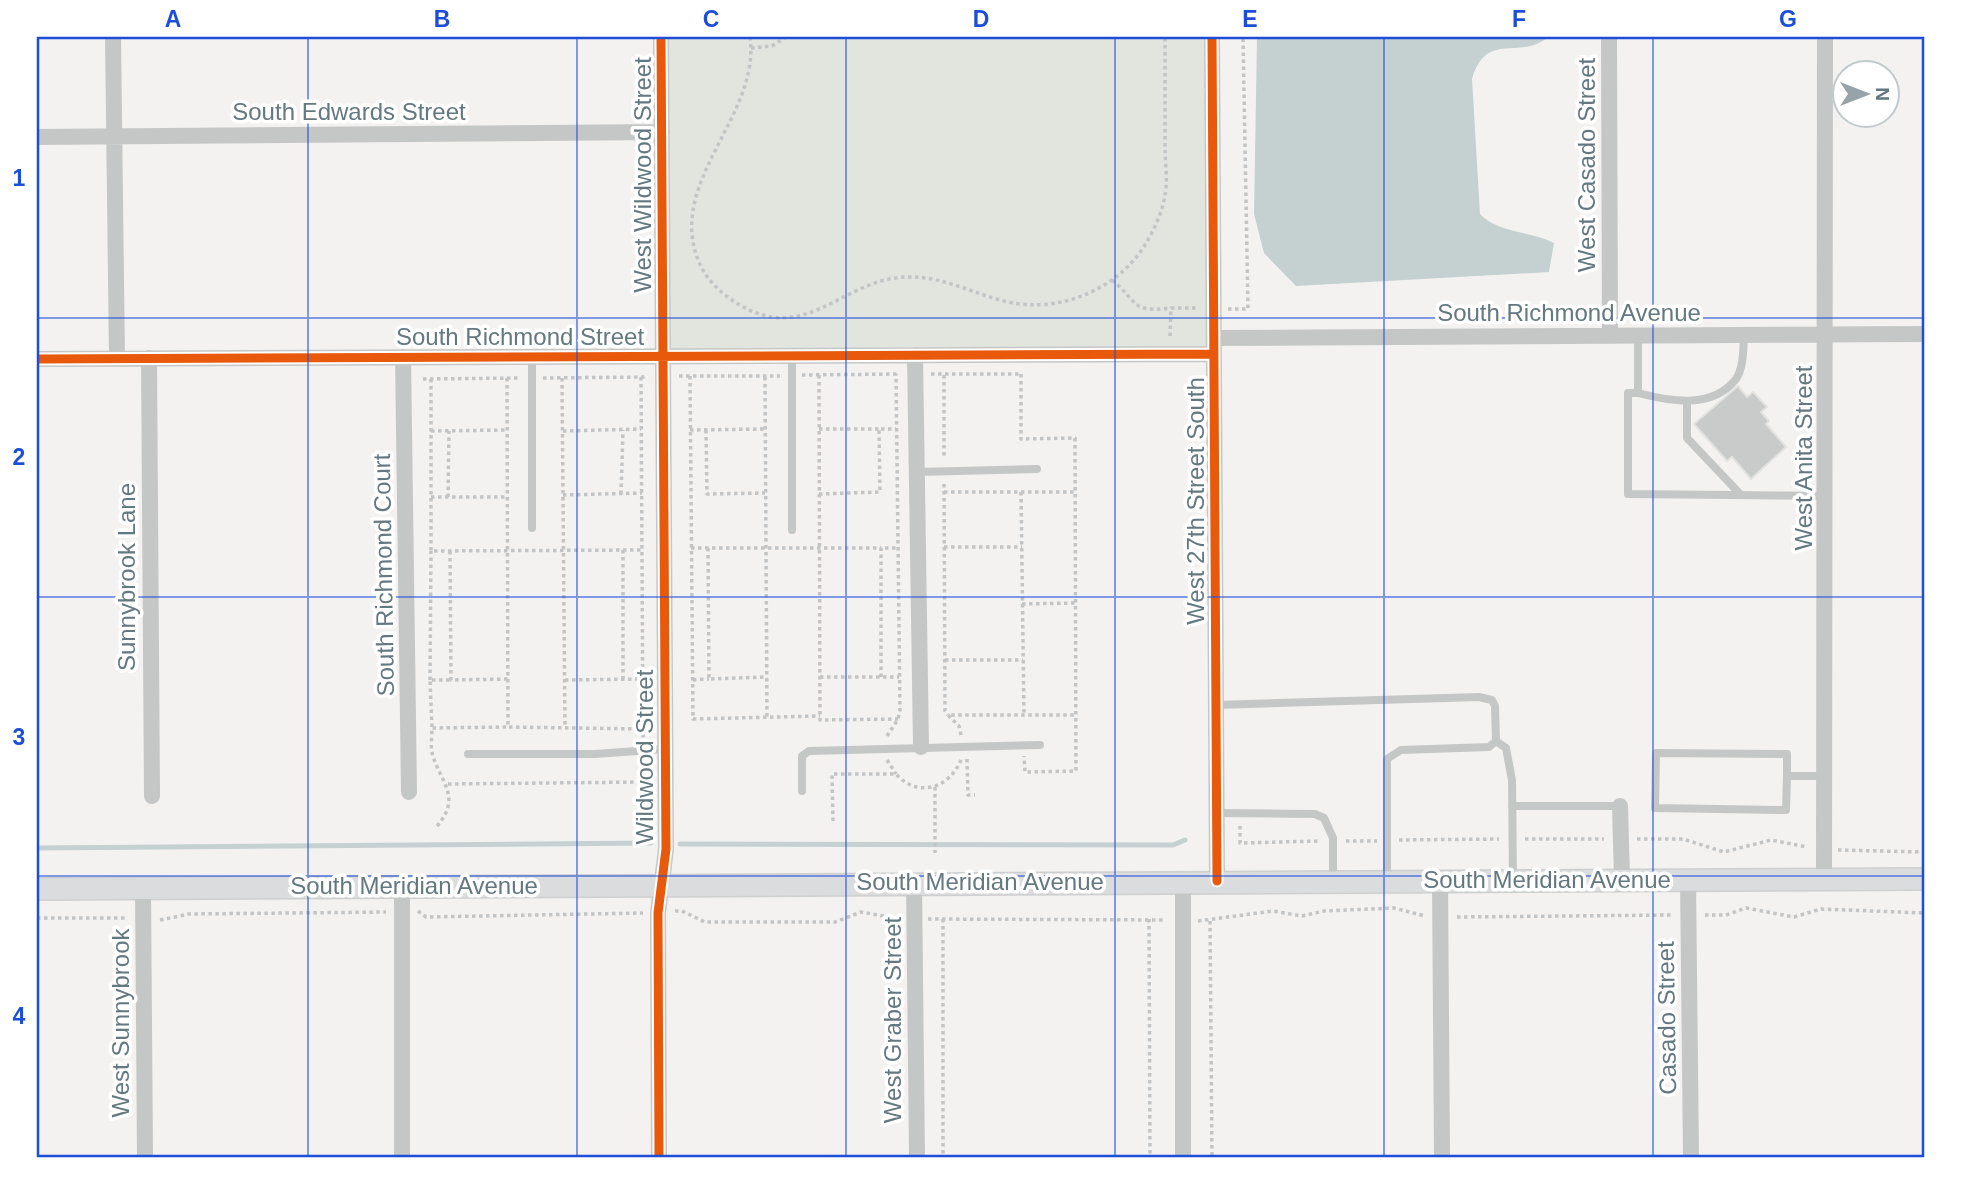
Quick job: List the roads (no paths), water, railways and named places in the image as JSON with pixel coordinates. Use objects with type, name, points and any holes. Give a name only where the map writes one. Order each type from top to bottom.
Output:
[{"type":"main road","name":"South Meridian Avenue","points":[[37,889],[1924,879]]},
{"type":"street","points":[[113,37],[117,358]]},
{"type":"street","name":"West Wildwood Street","points":[[661,37],[663,356]]},
{"type":"street","name":"West 27th Street South","points":[[1212,37],[1217,881]]},
{"type":"street","name":"West Casado Street","points":[[1609,37],[1610,335]]},
{"type":"street","name":"West Anita Street","points":[[1824,878],[1827,335],[1825,37]]},
{"type":"street","name":"South Edwards Street","points":[[37,136],[662,132]]},
{"type":"street","name":"South Richmond Avenue","points":[[1214,346],[1610,335],[1924,334]]},
{"type":"street","name":"South Richmond Street","points":[[37,359],[915,355],[1214,346]]},
{"type":"street","points":[[915,355],[921,747]]},
{"type":"street","name":"Wildwood Street","points":[[659,1157],[658,912],[666,849],[663,356]]},
{"type":"street","name":"South Richmond Court","points":[[403,357],[409,792]]},
{"type":"street","name":"Sunnybrook Lane","points":[[149,358],[152,796]]},
{"type":"street","points":[[1620,806],[1622,879]]},
{"type":"street","name":"Casado Street","points":[[1688,879],[1691,1157]]},
{"type":"street","points":[[1440,880],[1442,1157]]},
{"type":"street","points":[[1183,881],[1183,1157]]},
{"type":"street","name":"West Graber Street","points":[[914,883],[917,1157]]},
{"type":"street","points":[[402,887],[402,1157]]},
{"type":"street","name":"West Sunnybrook","points":[[143,888],[145,1157]]},
{"type":"lane","points":[[1638,335],[1638,393]]},
{"type":"lane","points":[[1744,335],[1742,363],[1736,379],[1720,392],[1700,401],[1669,401],[1628,393],[1628,494],[1826,496]]},
{"type":"lane","points":[[792,355],[792,530]]},
{"type":"lane","points":[[532,356],[532,528]]},
{"type":"lane","points":[[1687,401],[1687,438],[1741,495]]},
{"type":"lane","points":[[917,472],[1037,468]]},
{"type":"lane","points":[[1216,705],[1486,698],[1495,706],[1496,741]]},
{"type":"lane","points":[[1496,741],[1506,748],[1509,757],[1513,880]]},
{"type":"lane","points":[[1387,880],[1386,766],[1390,755],[1401,750],[1482,748],[1496,741]]},
{"type":"lane","points":[[802,791],[802,756],[809,751],[1040,745]]},
{"type":"lane","points":[[468,754],[595,754],[665,748]]},
{"type":"lane","points":[[1656,753],[1787,754],[1787,776],[1786,810],[1655,808],[1656,753]]},
{"type":"lane","points":[[1787,776],[1825,776]]},
{"type":"lane","points":[[1512,806],[1620,806]]},
{"type":"lane","points":[[1217,813],[1315,814],[1324,818],[1333,841],[1333,881]]},
{"type":"waterway","points":[[680,844],[1173,845],[1185,840]]},
{"type":"waterway","points":[[37,848],[651,843]]}]
